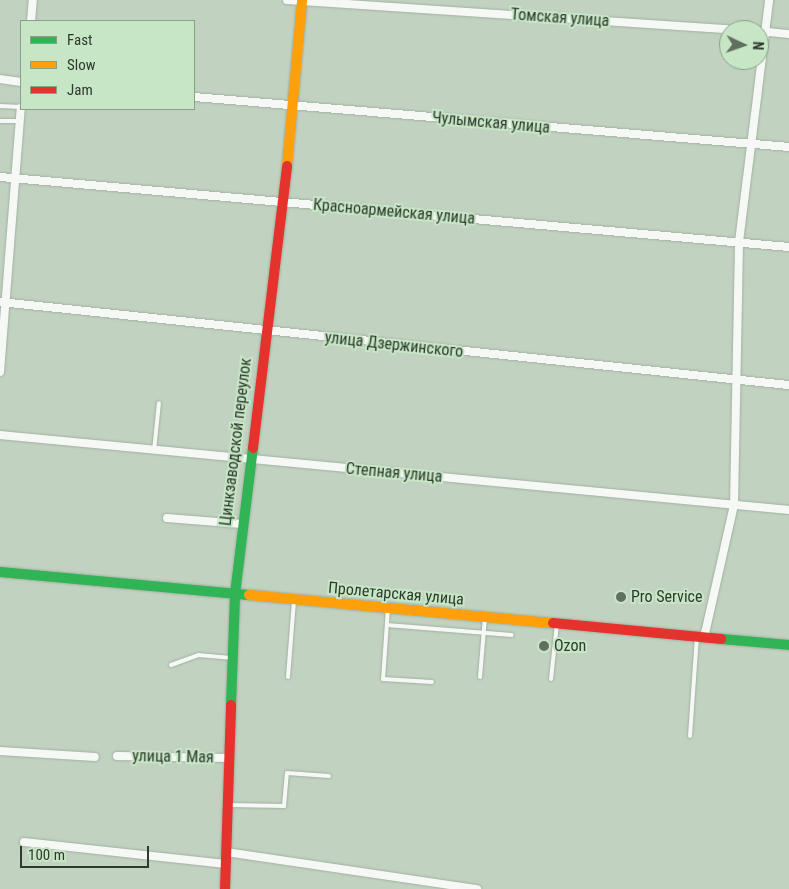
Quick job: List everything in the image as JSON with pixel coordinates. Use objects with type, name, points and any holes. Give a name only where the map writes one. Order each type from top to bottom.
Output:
[{"type":"street","points":[[31,20],[33,0]]},
{"type":"street","name":"Томская улица","points":[[287,0],[719,28]]},
{"type":"street","points":[[764,20],[769,0]]},
{"type":"street","name":"Цинкзаводской переулок","points":[[225,889],[235,594],[248,460],[280,202],[294,106],[302,1]]},
{"type":"street","points":[[769,32],[789,34]]},
{"type":"street","points":[[700,637],[734,505],[739,242],[758,70]]},
{"type":"street","points":[[0,79],[20,82]]},
{"type":"street","name":"Чулымская улица","points":[[195,97],[789,147]]},
{"type":"street","points":[[0,372],[2,303],[21,110]]},
{"type":"street","name":"Красноармейская улица","points":[[0,176],[789,246]]},
{"type":"street","name":"улица Дзержинского","points":[[2,303],[264,332],[789,385]]},
{"type":"street","name":"Степная улица","points":[[0,435],[789,510]]},
{"type":"street","points":[[167,518],[242,524]]},
{"type":"street","name":"Пролетарская улица","points":[[0,572],[789,645]]},
{"type":"street","points":[[0,751],[95,757]]},
{"type":"street","name":"улица 1 Мая","points":[[117,756],[229,758]]},
{"type":"street","points":[[24,842],[226,864]]},
{"type":"street","points":[[226,852],[438,881],[477,889]]},
{"type":"lane","points":[[0,106],[20,108]]},
{"type":"lane","points":[[0,120],[20,121]]},
{"type":"lane","points":[[154,450],[159,403]]},
{"type":"lane","points":[[288,677],[294,600]]},
{"type":"lane","points":[[388,608],[383,679],[432,682]]},
{"type":"lane","points":[[480,677],[485,617]]},
{"type":"lane","points":[[550,679],[557,624]]},
{"type":"lane","points":[[387,625],[512,635]]},
{"type":"lane","points":[[690,736],[700,637]]},
{"type":"lane","points":[[172,665],[198,655],[233,658]]},
{"type":"lane","points":[[228,805],[284,806],[287,773],[329,776]]},
{"type":"traffic: fast","points":[[231,705],[235,594],[253,448]]},
{"type":"traffic: fast","points":[[0,572],[249,595]]},
{"type":"traffic: fast","points":[[721,639],[789,645]]},
{"type":"traffic: slow","points":[[287,166],[302,0]]},
{"type":"traffic: slow","points":[[249,595],[553,623]]},
{"type":"traffic: jam","points":[[253,448],[287,166]]},
{"type":"traffic: jam","points":[[553,623],[721,639]]},
{"type":"traffic: jam","points":[[225,889],[231,705]]},
{"type":"place","name":"Pro Service","points":[[621,597]]},
{"type":"place","name":"Ozon","points":[[544,646]]}]
